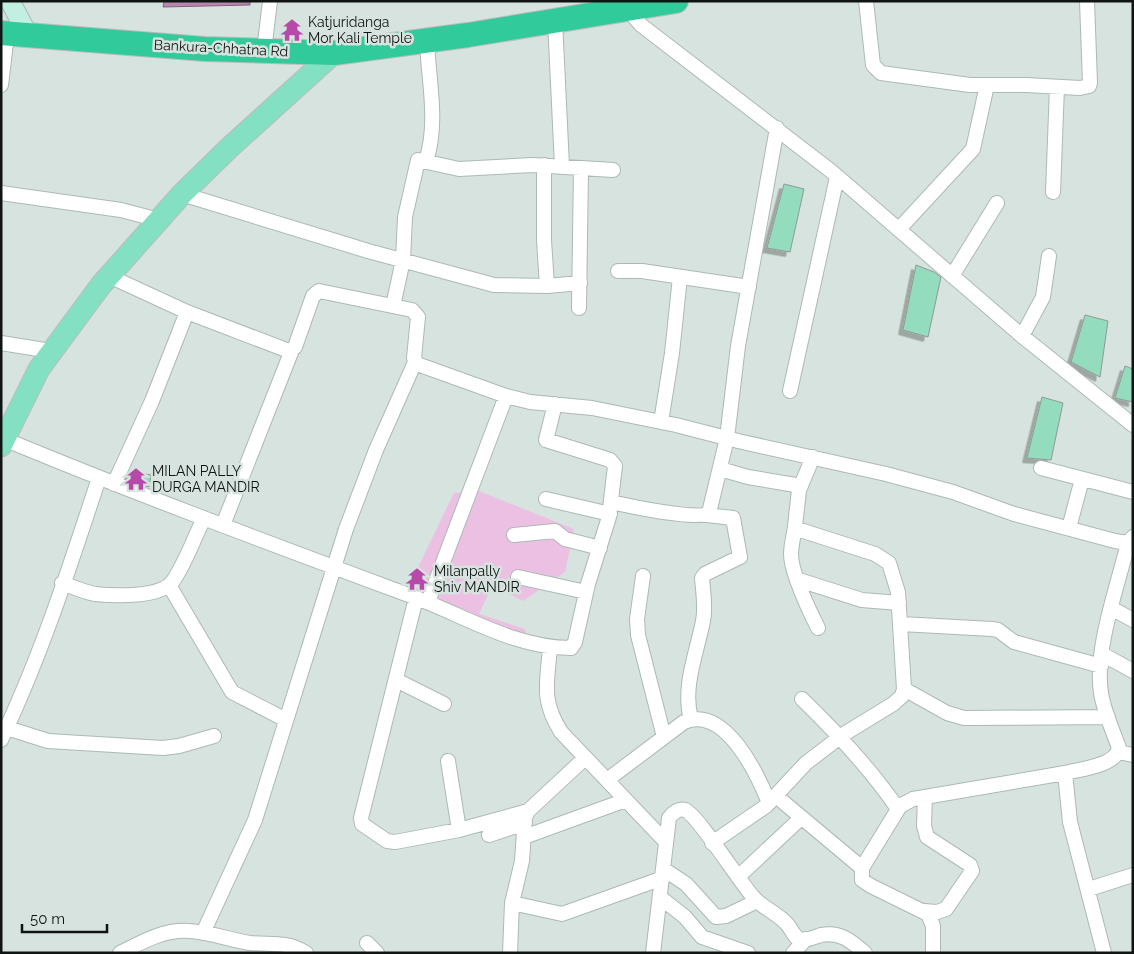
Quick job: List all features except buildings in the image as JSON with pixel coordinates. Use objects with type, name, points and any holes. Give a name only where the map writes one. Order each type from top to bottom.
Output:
[{"type":"highway","name":"Bankura-Chhatna Rd","points":[[12,34],[264,51],[334,53],[555,21],[627,5],[676,1]]},
{"type":"main road","points":[[3,442],[39,369],[109,276],[182,194],[228,148],[334,53]]},
{"type":"street","points":[[1,85],[12,34],[10,1]]},
{"type":"street","points":[[264,51],[270,1]]},
{"type":"street","points":[[866,1],[874,65],[877,71],[960,84],[1080,88],[1089,86],[1087,1]]},
{"type":"street","points":[[627,5],[641,25],[837,176],[1022,336],[1132,423]]},
{"type":"street","points":[[555,21],[562,166]]},
{"type":"street","points":[[426,160],[433,104],[427,66],[427,40]]},
{"type":"street","points":[[899,229],[973,148],[987,85]]},
{"type":"street","points":[[1052,192],[1057,87]]},
{"type":"street","points":[[707,515],[727,438],[735,362],[777,128]]},
{"type":"street","points":[[394,306],[402,260],[405,217],[417,162],[420,160],[460,168],[544,165],[613,170]]},
{"type":"street","points":[[544,165],[544,240],[547,286]]},
{"type":"street","points":[[579,308],[581,168]]},
{"type":"street","points":[[790,391],[837,176]]},
{"type":"street","points":[[1,193],[121,210],[159,220]]},
{"type":"street","points":[[182,194],[402,260],[494,285],[547,286],[580,283]]},
{"type":"street","points":[[952,276],[997,203]]},
{"type":"street","points":[[1022,336],[1043,297],[1049,256]]},
{"type":"street","points":[[618,271],[680,277],[749,287]]},
{"type":"street","points":[[109,276],[187,312],[288,351],[292,350]]},
{"type":"street","points":[[661,422],[672,353],[680,277]]},
{"type":"street","points":[[203,933],[248,839],[333,567],[376,450],[415,362],[418,317],[412,310],[322,291],[316,292],[223,525]]},
{"type":"street","points":[[114,484],[152,401],[187,312]]},
{"type":"street","points":[[1,343],[51,351]]},
{"type":"street","points":[[415,362],[506,396],[592,408],[813,457],[939,488],[1009,512],[1131,542],[1111,608],[1102,660],[1101,695],[1119,748],[1118,752],[1111,760],[1064,773],[925,797],[905,802],[898,809],[862,868],[861,873],[865,883],[924,911],[937,912],[946,909],[972,872],[970,865],[927,837],[924,826],[925,797]]},
{"type":"street","points":[[506,396],[422,600],[396,680],[361,818],[362,824],[387,841],[394,842],[527,817]]},
{"type":"street","points":[[3,442],[422,600],[496,632],[550,648],[573,646],[610,508],[615,466],[613,461],[545,439],[555,404]]},
{"type":"street","points":[[813,457],[801,486],[791,553],[805,602],[818,628]]},
{"type":"street","points":[[1041,468],[1133,492]]},
{"type":"street","points":[[720,469],[801,486]]},
{"type":"street","points":[[99,478],[62,583],[4,734],[48,741],[163,748],[179,746],[214,736]]},
{"type":"street","points":[[1069,528],[1082,479]]},
{"type":"street","points":[[546,499],[610,508],[733,518],[740,557],[705,574],[702,578],[704,612],[690,677],[687,704],[690,719]]},
{"type":"street","points":[[62,583],[95,594],[121,596],[139,594],[169,585],[173,581],[204,518]]},
{"type":"street","points":[[712,842],[773,799],[806,763],[840,736],[893,704],[902,696],[904,689],[899,603],[895,578],[889,563],[883,559],[797,529],[795,526]]},
{"type":"street","points":[[514,535],[555,531],[564,539],[600,548]]},
{"type":"street","points":[[643,576],[637,619],[638,635],[664,737]]},
{"type":"street","points":[[518,577],[586,592]]},
{"type":"street","points":[[799,580],[862,600],[899,603]]},
{"type":"street","points":[[169,585],[232,692],[286,720]]},
{"type":"street","points":[[1111,608],[1133,620]]},
{"type":"street","points":[[901,624],[998,630],[1014,642],[1102,660],[1133,671]]},
{"type":"street","points":[[550,648],[548,706],[562,732],[665,841]]},
{"type":"street","points":[[396,680],[444,704]]},
{"type":"street","points":[[904,689],[947,713],[964,718],[1108,717]]},
{"type":"street","points":[[802,699],[840,736],[879,782],[898,809]]},
{"type":"street","points":[[607,780],[690,719],[705,719],[732,738],[773,799],[801,818],[862,868]]},
{"type":"street","points":[[1118,752],[1133,755]]},
{"type":"street","points":[[489,835],[527,817],[585,758]]},
{"type":"street","points":[[448,761],[459,830]]},
{"type":"street","points":[[1064,773],[1070,822],[1089,889],[1104,953]]},
{"type":"street","points":[[524,838],[626,800]]},
{"type":"street","points":[[653,953],[664,874],[665,841],[669,818],[678,810],[683,810],[692,815],[757,901],[785,922],[796,938],[806,939],[828,934],[838,934],[847,938],[865,953]]},
{"type":"street","points":[[510,953],[512,903],[522,861],[527,817]]},
{"type":"street","points":[[738,877],[801,818]]},
{"type":"street","points":[[512,903],[554,913],[567,913],[664,874],[686,884],[716,917],[726,916],[757,901]]},
{"type":"street","points":[[1089,889],[1133,875]]},
{"type":"street","points":[[661,898],[686,918],[702,938],[748,953]]},
{"type":"street","points":[[924,911],[931,919],[933,926],[933,953]]},
{"type":"street","points":[[120,953],[151,937],[171,932],[189,931],[243,942],[288,944],[305,952]]},
{"type":"street","points":[[793,953],[806,939]]},
{"type":"street","points":[[367,943],[377,953]]},
{"type":"shaded area","points":[[164,1],[250,1],[250,5],[163,7]]},
{"type":"shaded area","points":[[479,491],[574,529],[565,572],[523,601],[492,586],[479,614],[525,629],[528,641],[474,629],[417,594],[409,586],[454,493]]},
{"type":"place","name":"Katjuridanga Mor Kali Temple","points":[[292,30]]},
{"type":"place","name":"MILAN PALLY DURGA MANDIR","points":[[136,479]]},
{"type":"place","name":"Milanpally Shiv MANDIR","points":[[417,579]]}]
